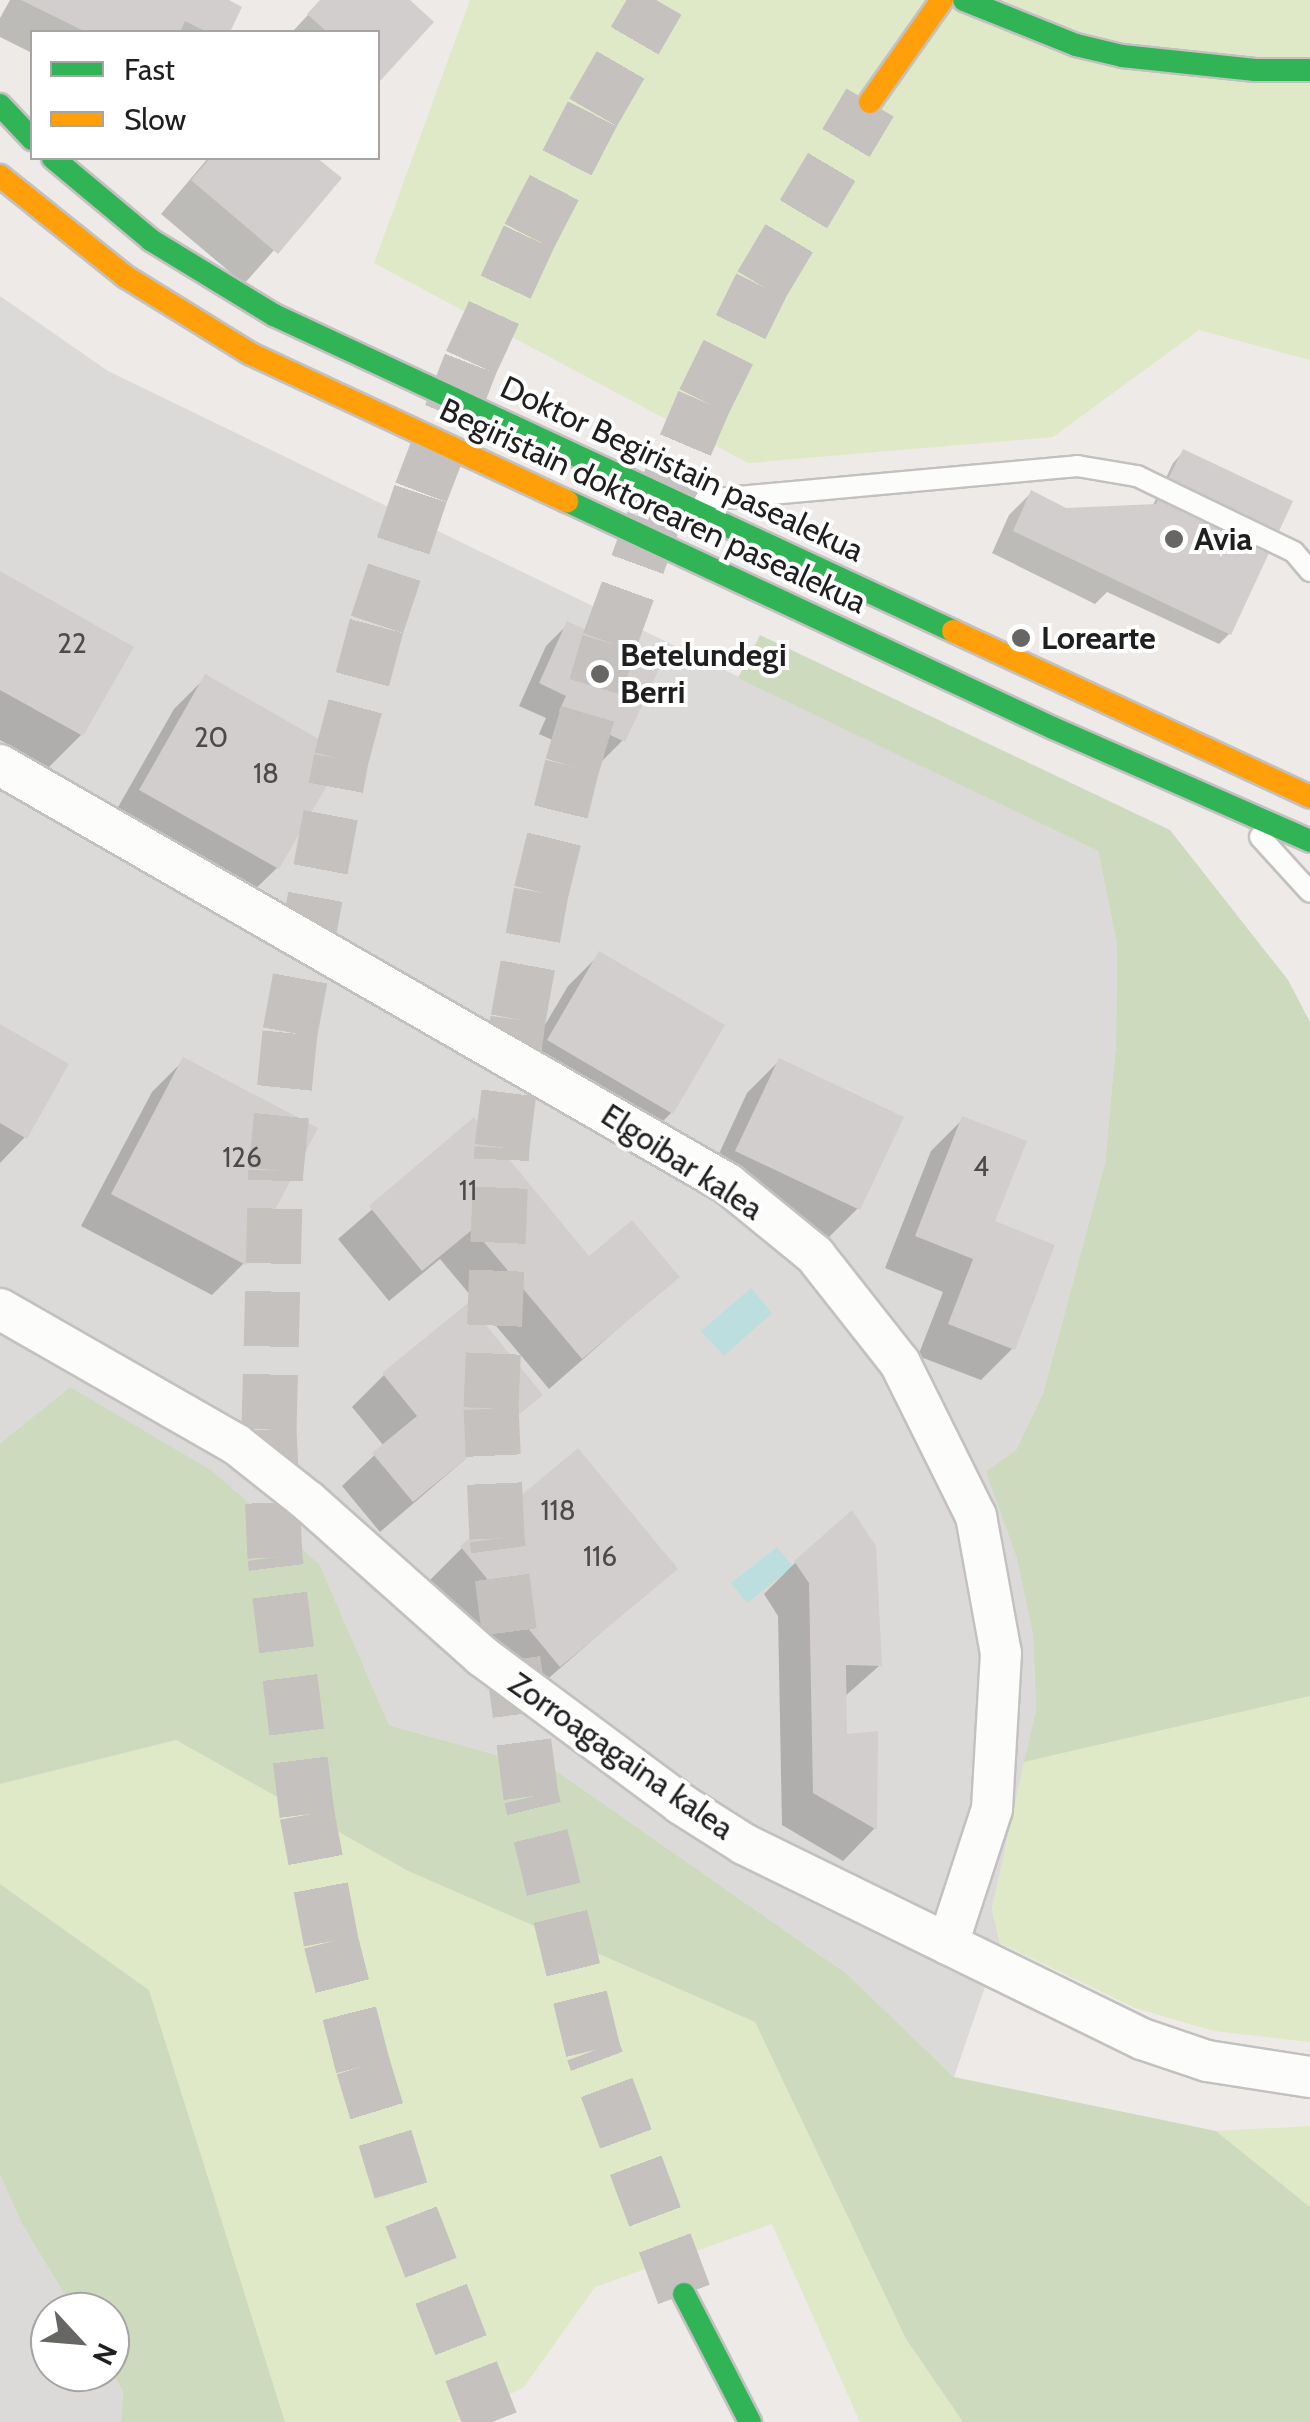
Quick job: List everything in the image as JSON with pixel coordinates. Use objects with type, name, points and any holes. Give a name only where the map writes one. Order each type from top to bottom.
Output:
[{"type":"main road","points":[[870,102],[942,0]]},
{"type":"main road","points":[[964,0],[1076,44],[1192,65],[1310,70]]},
{"type":"main road","points":[[0,105],[26,132]]},
{"type":"main road","name":"Doktor Begiristain pasealekua","points":[[54,160],[151,240],[274,316],[1310,797]]},
{"type":"main road","name":"Begiristain doktorearen pasealekua","points":[[0,176],[126,276],[250,352],[1053,728],[1310,841]]},
{"type":"main road","points":[[684,2294],[750,2422]]},
{"type":"street","name":"Elgoibar kalea","points":[[0,765],[728,1184],[815,1254],[900,1363],[976,1516],[1000,1654],[992,1809],[948,1944]]},
{"type":"street","name":"Zorroagagaina kalea","points":[[0,1310],[236,1444],[308,1501],[482,1656],[681,1804],[744,1844],[1142,2039],[1206,2062],[1310,2078]]},
{"type":"lane","points":[[677,502],[1077,466],[1136,476],[1294,552],[1310,571]]},
{"type":"lane","points":[[1233,805],[1310,892]]},
{"type":"shaded area","points":[[0,296],[108,371],[1098,851],[1117,944],[1116,1043],[1105,1163],[1043,1393],[1016,1450],[1016,1555],[1033,1635],[1036,1710],[992,1909],[1000,1943],[954,2077],[847,1974],[558,1772],[389,1725],[320,1565],[70,1387],[0,1443]]},
{"type":"shaded area","points":[[0,2175],[22,2224],[63,2292],[30,2292],[30,2392],[123,2392],[121,2422],[0,2422]]},
{"type":"green space","points":[[470,0],[1310,0],[1310,360],[1199,330],[1053,437],[748,463],[374,263]]},
{"type":"green space","points":[[760,635],[1170,830],[1288,980],[1310,1022],[1310,1696],[1024,1762],[1036,1710],[1033,1635],[1016,1555],[986,1472],[1016,1450],[1043,1393],[1105,1163],[1116,1043],[1117,944],[1098,851],[738,678]]},
{"type":"green space","points":[[70,1387],[212,1471],[320,1565],[389,1725],[558,1772],[847,1974],[954,2077],[1216,2131],[1310,2207],[1310,2422],[963,2422],[906,2339],[755,2022],[408,1871],[176,1740],[0,1784],[0,1443]]},
{"type":"green space","points":[[1310,1696],[1310,2042],[1214,2031],[1135,2008],[1000,1943],[992,1909],[1024,1762]]},
{"type":"green space","points":[[176,1740],[408,1871],[755,2022],[906,2339],[963,2422],[860,2422],[772,2224],[595,2287],[524,2387],[456,2422],[285,2422],[149,1990],[0,1884],[0,1784]]},
{"type":"green space","points":[[0,1884],[149,1990],[285,2422],[121,2422],[123,2392],[130,2392],[130,2292],[63,2292],[22,2224],[0,2175]]},
{"type":"green space","points":[[1310,2126],[1310,2207],[1216,2131]]},
{"type":"water","points":[[751,1288],[772,1313],[724,1356],[701,1331]]},
{"type":"water","points":[[777,1547],[793,1567],[747,1603],[731,1583]]},
{"type":"building","points":[[21,0],[229,0],[242,7],[231,30],[203,30],[185,21],[181,30],[82,30]]},
{"type":"building","points":[[320,0],[410,0],[434,22],[380,81],[380,30],[325,30],[307,14]]},
{"type":"building","points":[[208,160],[320,160],[342,178],[278,254],[191,180]]},
{"type":"building","points":[[1183,449],[1293,501],[1231,635],[1013,531],[1031,490],[1066,508],[1156,504]]},
{"type":"building","points":[[0,571],[134,647],[83,736],[0,690]]},
{"type":"building","name":"Betelundegi Berri","points":[[567,621],[661,665],[625,742],[559,711],[566,696],[539,683]]},
{"type":"building","points":[[205,674],[345,754],[279,869],[139,790]]},
{"type":"building","points":[[599,951],[725,1025],[673,1114],[547,1040]]},
{"type":"building","points":[[0,1024],[69,1064],[27,1139],[0,1123]]},
{"type":"building","points":[[183,1057],[318,1128],[246,1265],[111,1194]]},
{"type":"building","points":[[779,1058],[904,1117],[860,1210],[735,1151]]},
{"type":"building","points":[[962,1116],[1027,1141],[995,1221],[1055,1245],[1015,1350],[948,1324],[973,1259],[915,1236]]},
{"type":"building","points":[[474,1117],[589,1256],[632,1220],[680,1277],[582,1359],[473,1229],[422,1271],[369,1206]]},
{"type":"building","points":[[468,1303],[543,1395],[413,1502],[372,1453],[417,1416],[382,1373]]},
{"type":"building","points":[[578,1448],[678,1569],[560,1667],[460,1546]]},
{"type":"building","points":[[852,1510],[876,1546],[882,1666],[846,1665],[847,1734],[878,1731],[877,1830],[813,1793],[809,1583],[794,1561]]},
{"type":"tunnel","points":[[491,2422],[401,2190],[363,2066],[331,1941],[307,1814],[275,1557],[269,1429],[276,1170],[290,1032],[341,759],[377,624],[421,492],[471,362],[529,236],[593,112],[658,0]]},
{"type":"tunnel","points":[[684,2294],[593,2050],[531,1796],[497,1538],[491,1408],[502,1147],[518,1019],[541,892],[572,766],[609,642],[653,521],[704,401],[761,285],[870,102]]},
{"type":"traffic: fast","points":[[964,0],[1076,45],[1122,56],[1255,70],[1310,70]]},
{"type":"traffic: fast","points":[[0,105],[30,137]]},
{"type":"traffic: fast","points":[[55,160],[151,240],[274,315],[953,631]]},
{"type":"traffic: fast","points":[[567,501],[1053,728],[1310,841]]},
{"type":"traffic: fast","points":[[684,2294],[750,2422]]},
{"type":"traffic: slow","points":[[870,102],[942,0]]},
{"type":"traffic: slow","points":[[0,176],[126,277],[249,353],[567,501]]},
{"type":"traffic: slow","points":[[953,631],[1310,797]]},
{"type":"place","name":"Avia","points":[[1174,539]]},
{"type":"place","name":"Lorearte","points":[[1021,638]]},
{"type":"place","name":"Betelundegi Berri","points":[[600,674]]}]
